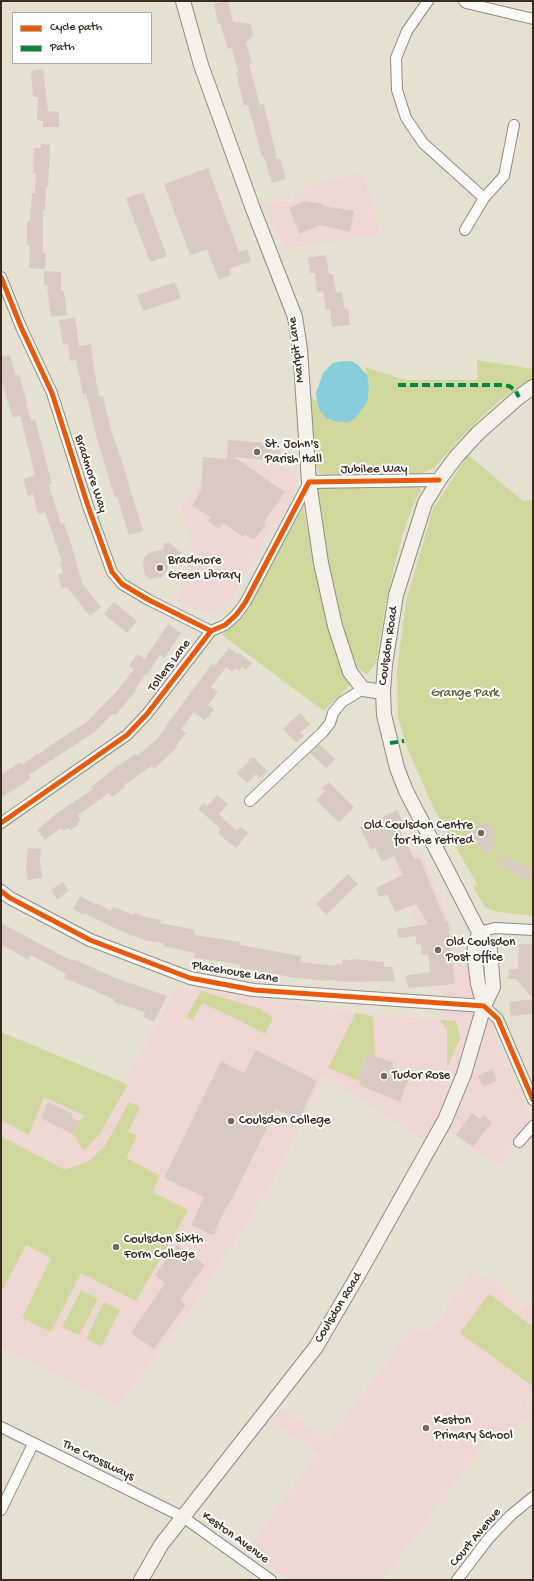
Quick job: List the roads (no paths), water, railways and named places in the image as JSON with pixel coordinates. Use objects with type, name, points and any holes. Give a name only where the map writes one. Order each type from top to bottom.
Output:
[{"type":"main road","name":"Marlpit Lane","points":[[183,1],[200,65],[253,209],[295,317],[300,350],[309,482],[321,563],[335,626],[350,672],[363,689]]},
{"type":"main road","name":"Coulsdon Road","points":[[141,1580],[161,1545],[316,1347],[357,1278],[446,1120],[464,1074],[484,1006],[493,987],[490,950],[479,932],[406,791],[397,768],[384,715],[383,692],[386,650],[396,595],[423,511],[439,480],[456,456],[478,433],[519,397],[533,387]]},
{"type":"main road","points":[[363,689],[383,692]]},
{"type":"street","points":[[428,1],[407,31],[396,58],[397,90],[406,118],[423,143],[484,198]]},
{"type":"street","points":[[464,1],[499,6],[533,20]]},
{"type":"street","points":[[465,230],[484,198],[504,176],[514,125]]},
{"type":"street","name":"Bradmore Way","points":[[1,277],[21,327],[52,393],[88,506],[112,572],[122,584],[147,599],[211,631]]},
{"type":"street","name":"Jubilee Way","points":[[309,482],[439,480]]},
{"type":"street","name":"Tollers Lane","points":[[1,823],[127,735],[148,714],[211,631],[225,625],[236,616],[245,603],[309,482]]},
{"type":"street","points":[[250,801],[323,732],[330,723],[333,713],[342,702],[363,689]]},
{"type":"street","name":"Placehouse Lane","points":[[1,891],[10,898],[90,940],[190,978],[254,990],[484,1006]]},
{"type":"street","points":[[479,932],[495,928],[533,930]]},
{"type":"street","points":[[484,1006],[498,1019],[533,1100]]},
{"type":"street","points":[[519,1142],[533,1126]]},
{"type":"street","name":"The Crossways","points":[[1,1427],[183,1517]]},
{"type":"street","points":[[1,1510],[33,1444]]},
{"type":"street","name":"Court Avenue","points":[[457,1580],[489,1538],[533,1497]]},
{"type":"street","name":"Keston Avenue","points":[[183,1517],[271,1580]]},
{"type":"water","points":[[351,361],[357,364],[367,375],[369,385],[368,397],[366,404],[355,418],[349,422],[338,422],[326,418],[320,411],[316,393],[323,373],[333,363]]},
{"type":"place","name":"St. John's Parish Hall","points":[[257,452]]},
{"type":"place","name":"Bradmore Green Library","points":[[160,568]]},
{"type":"place","name":"Old Coulsdon Centre for the retired","points":[[481,833]]},
{"type":"place","name":"Old Coulsdon Post Office","points":[[438,950]]},
{"type":"place","name":"Tudor Rose","points":[[384,1076]]},
{"type":"place","name":"Coulsdon College","points":[[231,1121]]},
{"type":"place","name":"Coulsdon Sixth Form College","points":[[116,1247]]},
{"type":"place","name":"Keston Primary School","points":[[426,1428]]},
{"type":"park label","name":"Grange Park","points":[[465,694]]}]
